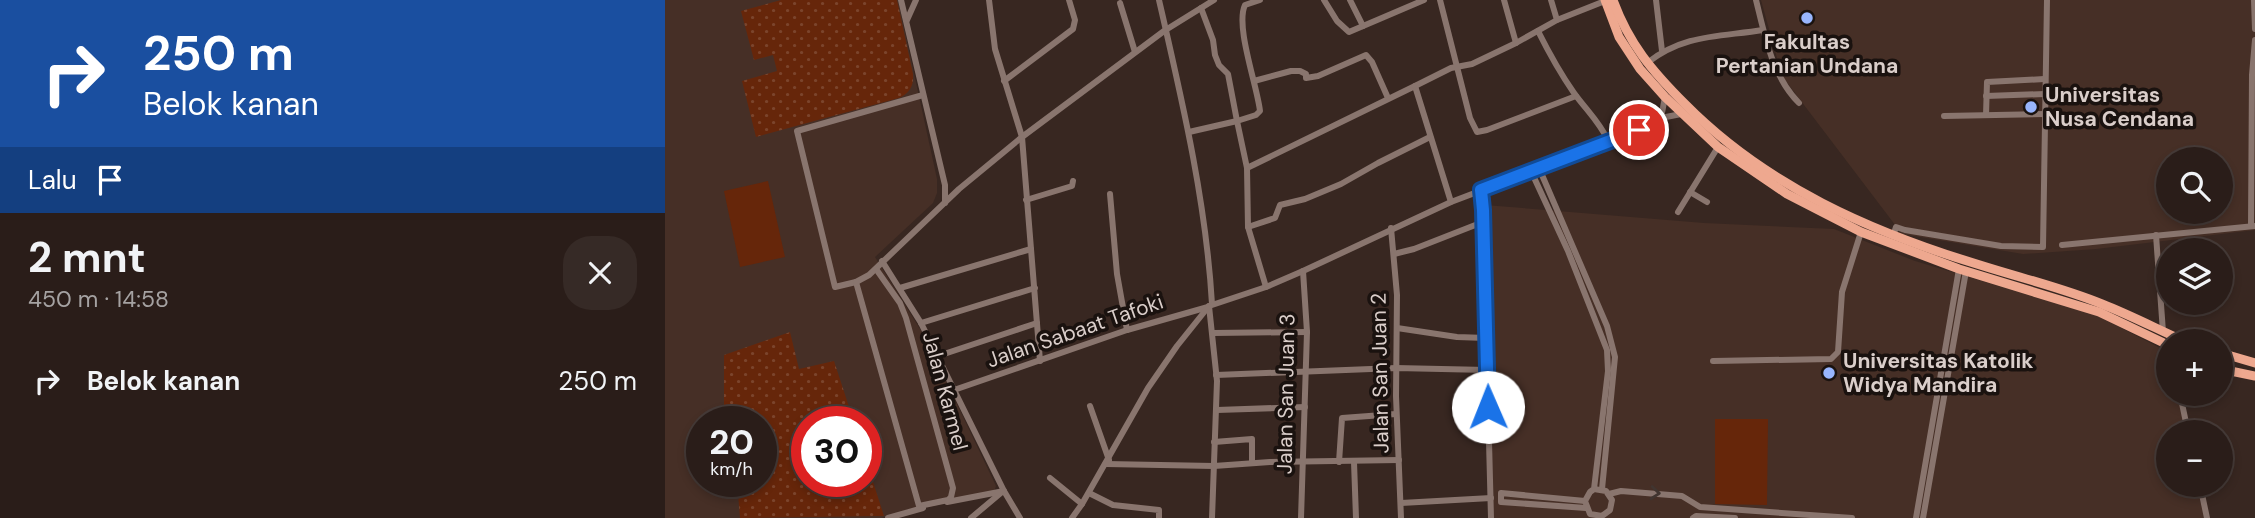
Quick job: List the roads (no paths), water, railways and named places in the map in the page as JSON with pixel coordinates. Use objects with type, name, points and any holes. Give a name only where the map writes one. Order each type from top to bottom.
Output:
[{"type":"highway","points":[[1607,0],[1647,64],[1739,157],[1787,194],[1962,270],[2099,312],[2156,339]]},
{"type":"highway","points":[[1607,0],[1619,37],[1665,97],[1718,147],[1739,157]]},
{"type":"highway","points":[[1862,228],[2101,303],[2157,329]]},
{"type":"highway","points":[[2233,357],[2255,363]]},
{"type":"highway","points":[[2233,370],[2255,376]]},
{"type":"street","points":[[901,0],[945,185],[945,203]]},
{"type":"street","points":[[906,22],[916,0]]},
{"type":"street","points":[[989,0],[995,49],[1022,136],[1039,361]]},
{"type":"street","points":[[1004,81],[1073,29],[1075,20],[1069,0]]},
{"type":"street","points":[[1159,0],[1189,132],[1209,257],[1217,410],[1212,518]]},
{"type":"street","points":[[923,95],[797,131],[835,287],[856,282],[876,269],[945,203],[1022,136],[1166,30],[1214,0]]},
{"type":"street","points":[[1189,132],[1237,121],[1260,111],[1243,27],[1243,7],[1247,3],[1260,0]]},
{"type":"street","points":[[1324,0],[1348,32],[1424,0]]},
{"type":"street","points":[[1350,0],[1363,26]]},
{"type":"street","points":[[1440,0],[1469,118],[1478,132],[1576,96]]},
{"type":"street","points":[[1504,0],[1516,43]]},
{"type":"street","points":[[1551,0],[1557,20]]},
{"type":"street","points":[[1247,169],[1388,98],[1457,66],[1472,64],[1557,20],[1607,0]]},
{"type":"street","points":[[1656,0],[1662,51]]},
{"type":"street","points":[[1756,0],[1780,80],[1799,103]]},
{"type":"street","points":[[1893,236],[1896,227],[2001,246],[2043,247],[2047,0]]},
{"type":"street","points":[[2254,0],[2255,29]]},
{"type":"street","points":[[1120,3],[1135,52]]},
{"type":"street","points":[[1201,8],[1219,65],[1228,74],[1247,169],[1248,227],[1266,287]]},
{"type":"street","points":[[1647,64],[1662,51],[1686,41],[1763,30]]},
{"type":"street","points":[[1538,32],[1557,68],[1576,96],[1596,118],[1609,142]]},
{"type":"street","points":[[2062,244],[2253,226],[2252,75],[2255,40]]},
{"type":"street","points":[[1254,81],[1297,70],[1306,74],[1306,78],[1318,76],[1366,55],[1372,62],[1388,98]]},
{"type":"street","points":[[1986,116],[1989,81],[2044,79]]},
{"type":"street","points":[[1415,86],[1451,202]]},
{"type":"street","points":[[1986,96],[2045,94]]},
{"type":"street","points":[[1661,118],[1665,97]]},
{"type":"street","name":"Jalan Sabaat Tafoki","points":[[954,390],[1127,330],[1266,287],[1451,202],[1609,142],[1661,118],[1681,114]]},
{"type":"street","points":[[1944,116],[2045,114]]},
{"type":"street","points":[[1248,227],[1275,218],[1280,205],[1305,199],[1341,184],[1430,137]]},
{"type":"street","points":[[1678,212],[1718,147]]},
{"type":"street","points":[[1539,168],[1560,226],[1614,349],[1615,371],[1598,489]]},
{"type":"street","points":[[1531,171],[1560,226]]},
{"type":"street","points":[[1026,200],[1072,186],[1073,181]]},
{"type":"street","points":[[1481,190],[1491,518]]},
{"type":"street","points":[[1690,192],[1707,202]]},
{"type":"street","points":[[1110,194],[1117,274],[1127,330]]},
{"type":"street","points":[[1394,254],[1483,222]]},
{"type":"street","name":"Jalan San Juan 2","points":[[1391,228],[1397,295],[1396,414],[1401,518]]},
{"type":"street","points":[[1713,360],[1835,357],[1838,352],[1842,292],[1862,228]]},
{"type":"street","points":[[2156,235],[2163,329]]},
{"type":"street","points":[[900,288],[1031,249]]},
{"type":"street","points":[[882,261],[921,323],[1020,518]]},
{"type":"street","name":"Jalan Karmel","points":[[856,282],[919,506],[948,500],[953,488],[903,307],[876,269]]},
{"type":"street","points":[[1923,518],[1962,270]]},
{"type":"street","name":"Jalan San Juan 3","points":[[1301,518],[1307,332],[1303,271]]},
{"type":"street","points":[[921,323],[1035,288]]},
{"type":"street","points":[[1072,518],[1148,388],[1177,346],[1210,306]]},
{"type":"street","points":[[938,356],[1037,323]]},
{"type":"street","points":[[1397,328],[1457,337],[1486,338]]},
{"type":"street","points":[[1213,333],[1307,332]]},
{"type":"street","points":[[1216,375],[1396,368],[1487,370]]},
{"type":"street","points":[[1916,518],[1939,405]]},
{"type":"street","points":[[1090,406],[1107,462]]},
{"type":"street","points":[[1217,410],[1305,407]]},
{"type":"street","points":[[1339,462],[1342,418],[1396,414]]},
{"type":"street","points":[[1214,442],[1252,439],[1252,463]]},
{"type":"street","points":[[1107,462],[1214,466],[1399,460]]},
{"type":"street","points":[[1354,462],[1356,518]]},
{"type":"street","points":[[1050,478],[1082,504]]},
{"type":"street","points":[[1614,518],[1591,516],[1585,505],[1590,492],[1598,489],[1609,494],[1621,491],[1682,495],[1700,508],[1851,518]]},
{"type":"street","points":[[888,518],[943,503],[1004,491]]},
{"type":"street","points":[[971,518],[1004,491]]},
{"type":"street","points":[[1089,493],[1113,505],[1159,510],[1159,518]]},
{"type":"street","points":[[1550,501],[1501,502],[1501,493],[1585,505]]},
{"type":"street","points":[[1601,517],[1612,504],[1609,494]]},
{"type":"street","points":[[2203,497],[2207,518]]},
{"type":"street","points":[[1401,503],[1491,498]]},
{"type":"street","points":[[1133,518],[1135,508]]},
{"type":"street","points":[[1693,518],[1735,518]]},
{"type":"place","name":"Fakultas Pertanian Undana","points":[[1807,18]]},
{"type":"place","name":"Universitas Nusa Cendana","points":[[2031,107]]},
{"type":"place","name":"Universitas Katolik Widya Mandira","points":[[1829,373]]}]
